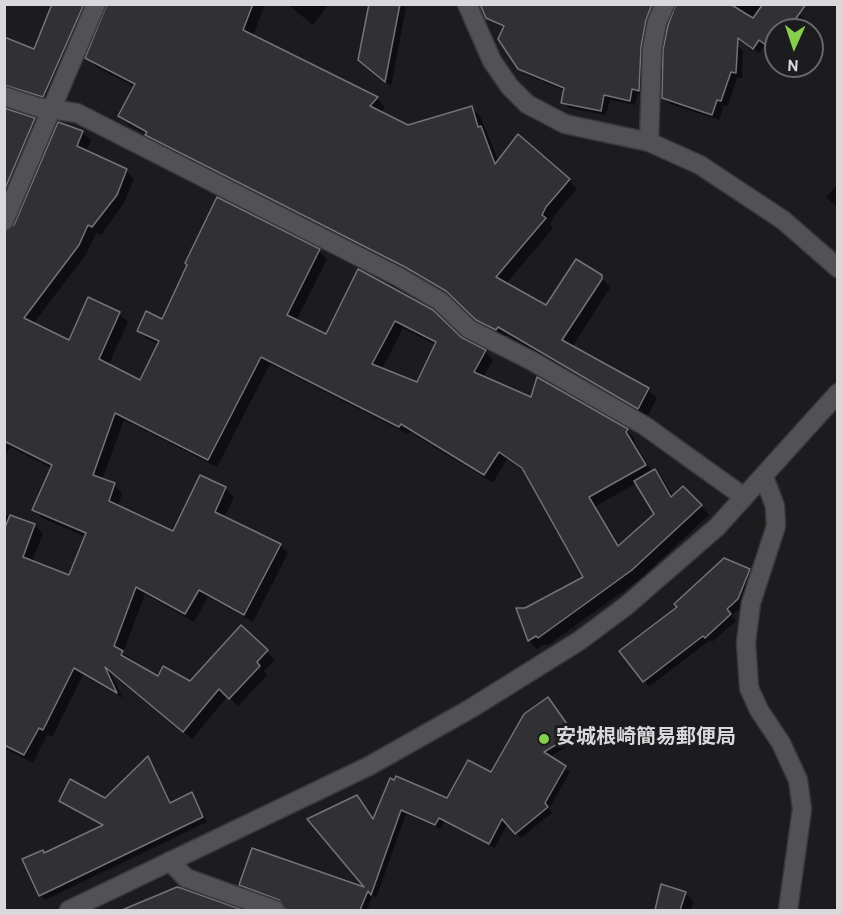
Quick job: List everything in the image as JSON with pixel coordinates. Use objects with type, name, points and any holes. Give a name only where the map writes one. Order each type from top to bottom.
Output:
[{"type":"street","points":[[4,221],[96,4]]},
{"type":"street","points":[[467,4],[492,61],[510,87],[527,104],[565,124],[649,142],[700,165],[783,220],[837,268]]},
{"type":"street","points":[[649,142],[652,49],[657,22],[665,4]]},
{"type":"street","points":[[4,96],[37,107],[77,113],[399,277],[440,301],[469,329],[645,426],[744,497]]},
{"type":"street","points":[[70,910],[369,766],[536,669],[626,606],[689,553],[764,477],[837,393]]},
{"type":"street","points":[[764,477],[775,506],[776,526],[751,603],[746,642],[749,688],[759,710],[781,743],[798,780],[802,809],[788,910]]},
{"type":"street","points":[[170,861],[186,878],[275,910]]},
{"type":"building","points":[[52,4],[84,4],[43,97],[4,85],[4,37],[34,49]]},
{"type":"building","points":[[107,4],[253,4],[243,30],[378,97],[370,106],[408,125],[472,106],[478,127],[481,126],[495,164],[518,134],[570,179],[546,207],[542,215],[546,218],[496,277],[546,305],[576,259],[602,275],[602,279],[562,340],[649,388],[638,409],[498,327],[496,330],[476,320],[446,291],[405,267],[145,135],[147,132],[118,116],[135,84],[85,58]]},
{"type":"building","points":[[369,4],[400,4],[385,82],[358,60]]},
{"type":"building","points":[[480,4],[652,4],[646,20],[641,47],[639,91],[632,89],[630,101],[604,95],[601,111],[561,103],[564,88],[518,69],[498,39],[504,26],[486,18]]},
{"type":"building","points":[[676,4],[730,4],[753,18],[763,4],[806,4],[796,18],[764,18],[764,44],[759,40],[753,49],[738,38],[736,73],[731,72],[721,101],[717,100],[712,115],[662,98],[663,50],[668,25]]},
{"type":"building","points":[[4,108],[35,118],[4,191]]},
{"type":"building","points":[[58,122],[83,131],[77,146],[127,169],[117,195],[92,227],[88,225],[79,245],[24,318],[69,340],[88,297],[120,312],[99,359],[140,380],[159,341],[137,331],[146,311],[162,319],[187,265],[185,263],[217,197],[320,249],[287,315],[326,334],[358,269],[433,310],[461,337],[486,350],[474,372],[531,397],[537,377],[628,429],[626,432],[646,465],[589,497],[618,546],[654,514],[634,481],[655,469],[671,497],[683,486],[702,505],[632,570],[538,638],[536,636],[528,641],[516,608],[525,608],[583,577],[522,468],[499,452],[484,475],[401,424],[399,427],[261,357],[208,460],[115,413],[93,475],[115,483],[109,501],[173,531],[200,475],[226,487],[215,512],[281,544],[244,615],[199,590],[185,614],[136,587],[114,646],[123,651],[121,655],[158,676],[163,666],[190,681],[241,625],[268,650],[257,662],[260,666],[229,699],[219,689],[183,732],[105,667],[117,693],[74,668],[43,730],[39,728],[24,755],[4,745],[4,530],[10,515],[35,524],[23,557],[69,575],[86,533],[32,510],[52,465],[4,441],[4,232],[14,225]],"holes":[[[395,321],[436,342],[417,382],[372,364]]]},
{"type":"building","points":[[724,558],[750,569],[738,599],[727,609],[731,614],[705,638],[703,636],[643,682],[619,651],[677,607],[674,604]]},
{"type":"building","points":[[548,697],[574,734],[544,752],[566,766],[545,803],[548,807],[515,834],[502,819],[489,844],[439,818],[435,825],[401,810],[371,895],[368,891],[360,910],[286,910],[279,900],[239,885],[252,848],[364,887],[307,819],[357,795],[373,819],[390,778],[394,780],[396,776],[447,798],[468,760],[491,772],[524,714]]},
{"type":"building","points":[[148,756],[170,803],[192,792],[203,817],[39,896],[22,859],[43,850],[44,853],[103,825],[59,801],[70,779],[105,798]]},
{"type":"building","points":[[661,884],[686,892],[680,910],[655,910]]},
{"type":"building","points":[[177,887],[181,888],[243,910],[122,910]]},
{"type":"place","name":"安城根崎簡易郵便局","points":[[544,739]]}]
